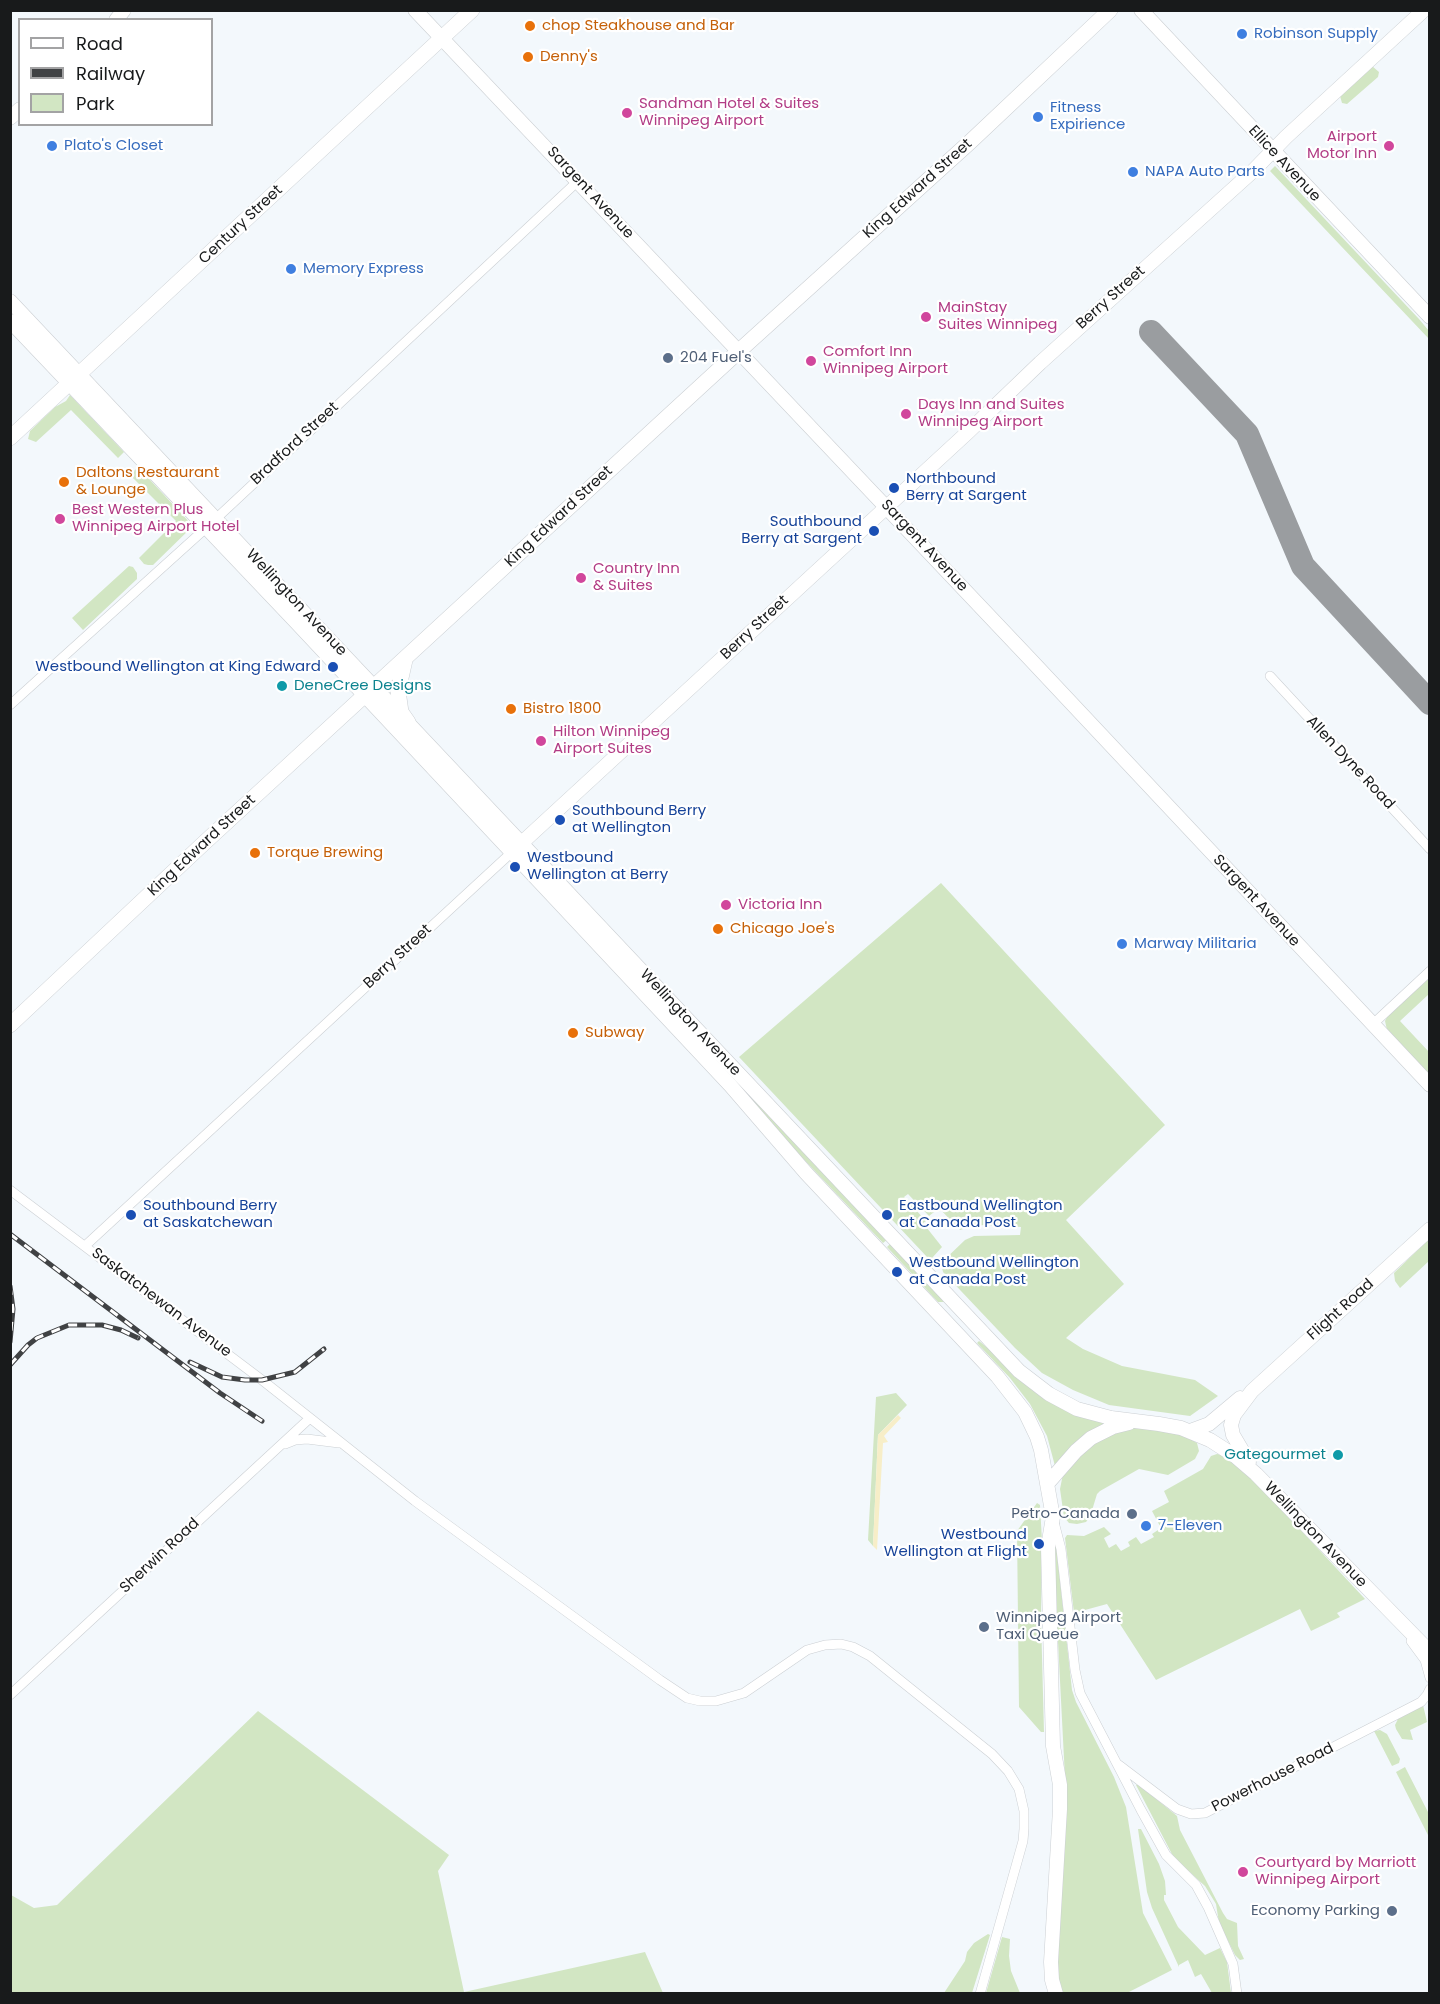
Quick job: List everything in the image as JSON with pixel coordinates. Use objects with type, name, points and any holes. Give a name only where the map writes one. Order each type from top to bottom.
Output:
[{"type":"main road","name":"Sargent Avenue","points":[[415,10],[887,507],[1430,1085]]},
{"type":"main road","name":"Century Street","points":[[10,438],[472,10]]},
{"type":"main road","name":"King Edward Street","points":[[10,1024],[739,351],[970,142],[1110,10]]},
{"type":"main road","name":"Ellice Avenue","points":[[1141,10],[1430,317]]},
{"type":"main road","name":"Berry Street","points":[[516,848],[1424,10]]},
{"type":"main road","name":"Wellington Avenue","points":[[10,302],[75,380],[716,1061],[1028,1379],[1049,1394],[1077,1408],[1111,1418],[1190,1431],[1226,1449],[1256,1474],[1400,1624],[1430,1652]]},
{"type":"main road","name":"Wellington Avenue","points":[[10,321],[75,380]]},
{"type":"main road","points":[[406,658],[398,691],[401,712],[408,722]]},
{"type":"main road","name":"Wellington Avenue","points":[[369,691],[408,722],[516,848]]},
{"type":"main road","name":"Wellington Avenue","points":[[716,1061],[806,1173],[1008,1389],[1025,1412],[1037,1437],[1053,1517],[1048,1547],[1053,1746],[1060,1785],[1051,1962],[1056,1994]]},
{"type":"main road","name":"Flight Road","points":[[1252,1391],[1430,1229]]},
{"type":"main road","points":[[1190,1431],[1209,1424],[1252,1391]]},
{"type":"main road","points":[[1252,1391],[1234,1415],[1231,1425],[1236,1442],[1256,1474]]},
{"type":"main road","points":[[1048,1483],[1076,1451],[1091,1438],[1113,1427],[1137,1421]]},
{"type":"street","name":"Bradford Street","points":[[10,705],[210,524],[578,181]]},
{"type":"street","name":"Allen Dyne Road","points":[[1270,676],[1430,849]]},
{"type":"street","name":"Berry Street","points":[[86,1245],[516,848]]},
{"type":"street","points":[[1373,1024],[1430,972]]},
{"type":"street","name":"Saskatchewan Avenue","points":[[10,1190],[86,1245],[414,1501],[687,1698],[716,1701],[744,1693],[807,1650],[841,1644],[853,1647],[870,1656],[992,1754],[1008,1771],[1018,1790],[1024,1810],[1024,1829],[980,1994]]},
{"type":"street","name":"Sherwin Road","points":[[10,1695],[310,1418]]},
{"type":"street","points":[[278,1447],[300,1439],[341,1443]]},
{"type":"street","name":"Wellington Avenue","points":[[1053,1517],[1061,1549],[1075,1670],[1080,1693],[1166,1855],[1196,1885],[1208,1907],[1233,1964],[1237,1994]]},
{"type":"street","points":[[1400,1624],[1425,1660],[1430,1678]]},
{"type":"street","name":"Powerhouse Road","points":[[1115,1762],[1177,1809],[1191,1814],[1204,1813],[1420,1702],[1430,1689]]},
{"type":"green space","points":[[1372,66],[1379,72],[1378,77],[1347,104],[1342,103],[1340,96]]},
{"type":"green space","points":[[1275,166],[1419,319],[1429,331],[1429,339],[1270,171]]},
{"type":"green space","points":[[70,395],[124,452],[118,458],[71,410],[36,442],[28,439],[30,431]]},
{"type":"green space","points":[[138,467],[193,526],[153,565],[144,564],[139,558],[176,521],[130,475]]},
{"type":"green space","points":[[129,566],[133,567],[137,573],[137,579],[83,630],[72,618]]},
{"type":"green space","points":[[941,883],[1165,1125],[1066,1220],[1124,1284],[1066,1338],[1083,1349],[1122,1366],[1195,1380],[1218,1396],[1190,1416],[1109,1405],[1073,1390],[1042,1373],[943,1272],[941,1263],[965,1240],[974,1236],[1020,1235],[1021,1227],[985,1225],[960,1230],[939,1208],[929,1216],[908,1194],[904,1197],[926,1221],[923,1223],[942,1247],[932,1258],[928,1258],[739,1057]]},
{"type":"green space","points":[[1429,978],[1429,994],[1400,1021],[1429,1052],[1429,1075],[1387,1030],[1385,1021],[1388,1015]]},
{"type":"green space","points":[[739,1082],[888,1239],[883,1243],[757,1110],[736,1085]]},
{"type":"green space","points":[[1429,1239],[1429,1261],[1400,1288],[1395,1281],[1394,1273]]},
{"type":"green space","points":[[891,1243],[946,1302],[938,1302],[887,1247]]},
{"type":"green space","points":[[979,1341],[1107,1423],[1055,1466],[1047,1436],[1030,1404],[1010,1378],[977,1343]]},
{"type":"green space","points":[[896,1393],[907,1405],[878,1435],[873,1546],[868,1540],[876,1397]]},
{"type":"green space","points":[[1146,1428],[1185,1436],[1197,1443],[1199,1451],[1195,1459],[1168,1475],[1139,1469],[1097,1494],[1090,1517],[1086,1522],[1069,1523],[1064,1517],[1060,1489],[1063,1474],[1090,1444],[1123,1429]]},
{"type":"green space","points":[[1223,1455],[1256,1482],[1365,1599],[1337,1613],[1340,1617],[1311,1631],[1300,1609],[1156,1680],[1107,1604],[1074,1613],[1065,1538],[1067,1535],[1084,1536],[1104,1527],[1111,1534],[1104,1538],[1109,1548],[1116,1544],[1121,1551],[1130,1546],[1128,1542],[1136,1537],[1141,1544],[1154,1537],[1152,1534],[1161,1528],[1152,1511],[1169,1502],[1164,1491],[1203,1469],[1211,1456]]},
{"type":"green space","points":[[1037,1503],[1040,1505],[1042,1541],[1041,1619],[1044,1732],[1041,1732],[1019,1707],[1017,1531]]},
{"type":"green space","points":[[1053,1544],[1056,1544],[1072,1690],[1126,1807],[1143,1913],[1172,1970],[1127,1993],[1060,1993],[1055,1965],[1065,1778]]},
{"type":"green space","points":[[1423,1705],[1427,1722],[1410,1730],[1413,1740],[1402,1739],[1395,1725],[1398,1719]]},
{"type":"green space","points":[[258,1711],[449,1855],[438,1871],[464,1992],[645,1952],[663,1993],[11,1993],[11,1895],[34,1908],[57,1905]]},
{"type":"green space","points":[[1380,1730],[1387,1734],[1400,1759],[1399,1763],[1392,1766],[1374,1731]]},
{"type":"green space","points":[[1405,1767],[1429,1814],[1429,1837],[1396,1772]]},
{"type":"green space","points":[[1138,1784],[1177,1816],[1180,1830],[1223,1913],[1227,1919],[1237,1923],[1238,1946],[1244,1959],[1240,1960],[1235,1955],[1219,1923],[1216,1904],[1205,1886],[1174,1858],[1136,1785]]},
{"type":"green space","points":[[1138,1829],[1141,1829],[1159,1864],[1165,1881],[1164,1900],[1178,1927],[1205,1955],[1220,1948],[1227,1962],[1231,1993],[1212,1993],[1201,1974],[1195,1977],[1188,1960],[1179,1967],[1147,1892]]},
{"type":"green space","points":[[990,1935],[972,1993],[944,1993],[965,1961],[967,1952],[974,1943]]},
{"type":"green space","points":[[1002,1937],[1010,1939],[1011,1971],[1020,1993],[986,1993]]},
{"type":"sand","points":[[898,1415],[901,1418],[884,1436],[888,1442],[883,1443],[877,1550],[873,1546],[878,1435]]},
{"type":"taxiway","points":[[1151,332],[1247,434],[1303,566],[1430,703]]},
{"type":"railway","points":[[10,1234],[220,1393],[262,1421]]},
{"type":"railway","points":[[10,1286],[13,1309],[10,1342]]},
{"type":"railway","points":[[10,1365],[37,1338],[69,1325],[102,1325],[138,1338]]},
{"type":"railway","points":[[190,1362],[222,1377],[262,1380],[295,1372],[324,1349]]},
{"type":"place","name":"chop Steakhouse and Bar","points":[[530,26]]},
{"type":"place","name":"Robinson Supply","points":[[1242,34]]},
{"type":"place","name":"Denny's","points":[[528,57]]},
{"type":"place","name":"Sandman Hotel & Suites Winnipeg Airport","points":[[627,113]]},
{"type":"place","name":"Fitness Expirience","points":[[1038,117]]},
{"type":"place","name":"Plato's Closet","points":[[52,146]]},
{"type":"place","name":"Airport Motor Inn","points":[[1389,146]]},
{"type":"place","name":"NAPA Auto Parts","points":[[1133,172]]},
{"type":"place","name":"Memory Express","points":[[291,269]]},
{"type":"place","name":"MainStay Suites Winnipeg","points":[[926,317]]},
{"type":"place","name":"204 Fuel's","points":[[668,358]]},
{"type":"place","name":"Comfort Inn Winnipeg Airport","points":[[811,361]]},
{"type":"place","name":"Days Inn and Suites Winnipeg Airport","points":[[906,414]]},
{"type":"place","name":"Daltons Restaurant & Lounge","points":[[64,482]]},
{"type":"place","name":"Northbound Berry at Sargent","points":[[894,488]]},
{"type":"place","name":"Best Western Plus Winnipeg Airport Hotel","points":[[60,519]]},
{"type":"place","name":"Southbound Berry at Sargent","points":[[874,531]]},
{"type":"place","name":"Country Inn & Suites","points":[[581,578]]},
{"type":"place","name":"Westbound Wellington at King Edward","points":[[333,667]]},
{"type":"place","name":"DeneCree Designs","points":[[282,686]]},
{"type":"place","name":"Bistro 1800","points":[[511,709]]},
{"type":"place","name":"Hilton Winnipeg Airport Suites","points":[[541,741]]},
{"type":"place","name":"Southbound Berry at Wellington","points":[[560,820]]},
{"type":"place","name":"Torque Brewing","points":[[255,853]]},
{"type":"place","name":"Westbound Wellington at Berry","points":[[515,867]]},
{"type":"place","name":"Victoria Inn","points":[[726,905]]},
{"type":"place","name":"Chicago Joe's","points":[[718,929]]},
{"type":"place","name":"Marway Militaria","points":[[1122,944]]},
{"type":"place","name":"Subway","points":[[573,1033]]},
{"type":"place","name":"Southbound Berry at Saskatchewan","points":[[131,1215]]},
{"type":"place","name":"Eastbound Wellington at Canada Post","points":[[887,1215]]},
{"type":"place","name":"Westbound Wellington at Canada Post","points":[[897,1272]]},
{"type":"place","name":"Gategourmet","points":[[1338,1455]]},
{"type":"place","name":"Petro-Canada","points":[[1132,1514]]},
{"type":"place","name":"7-Eleven","points":[[1146,1526]]},
{"type":"place","name":"Westbound Wellington at Flight","points":[[1039,1544]]},
{"type":"place","name":"Winnipeg Airport Taxi Queue","points":[[984,1627]]},
{"type":"place","name":"Courtyard by Marriott Winnipeg Airport","points":[[1243,1872]]},
{"type":"place","name":"Economy Parking","points":[[1392,1911]]}]
